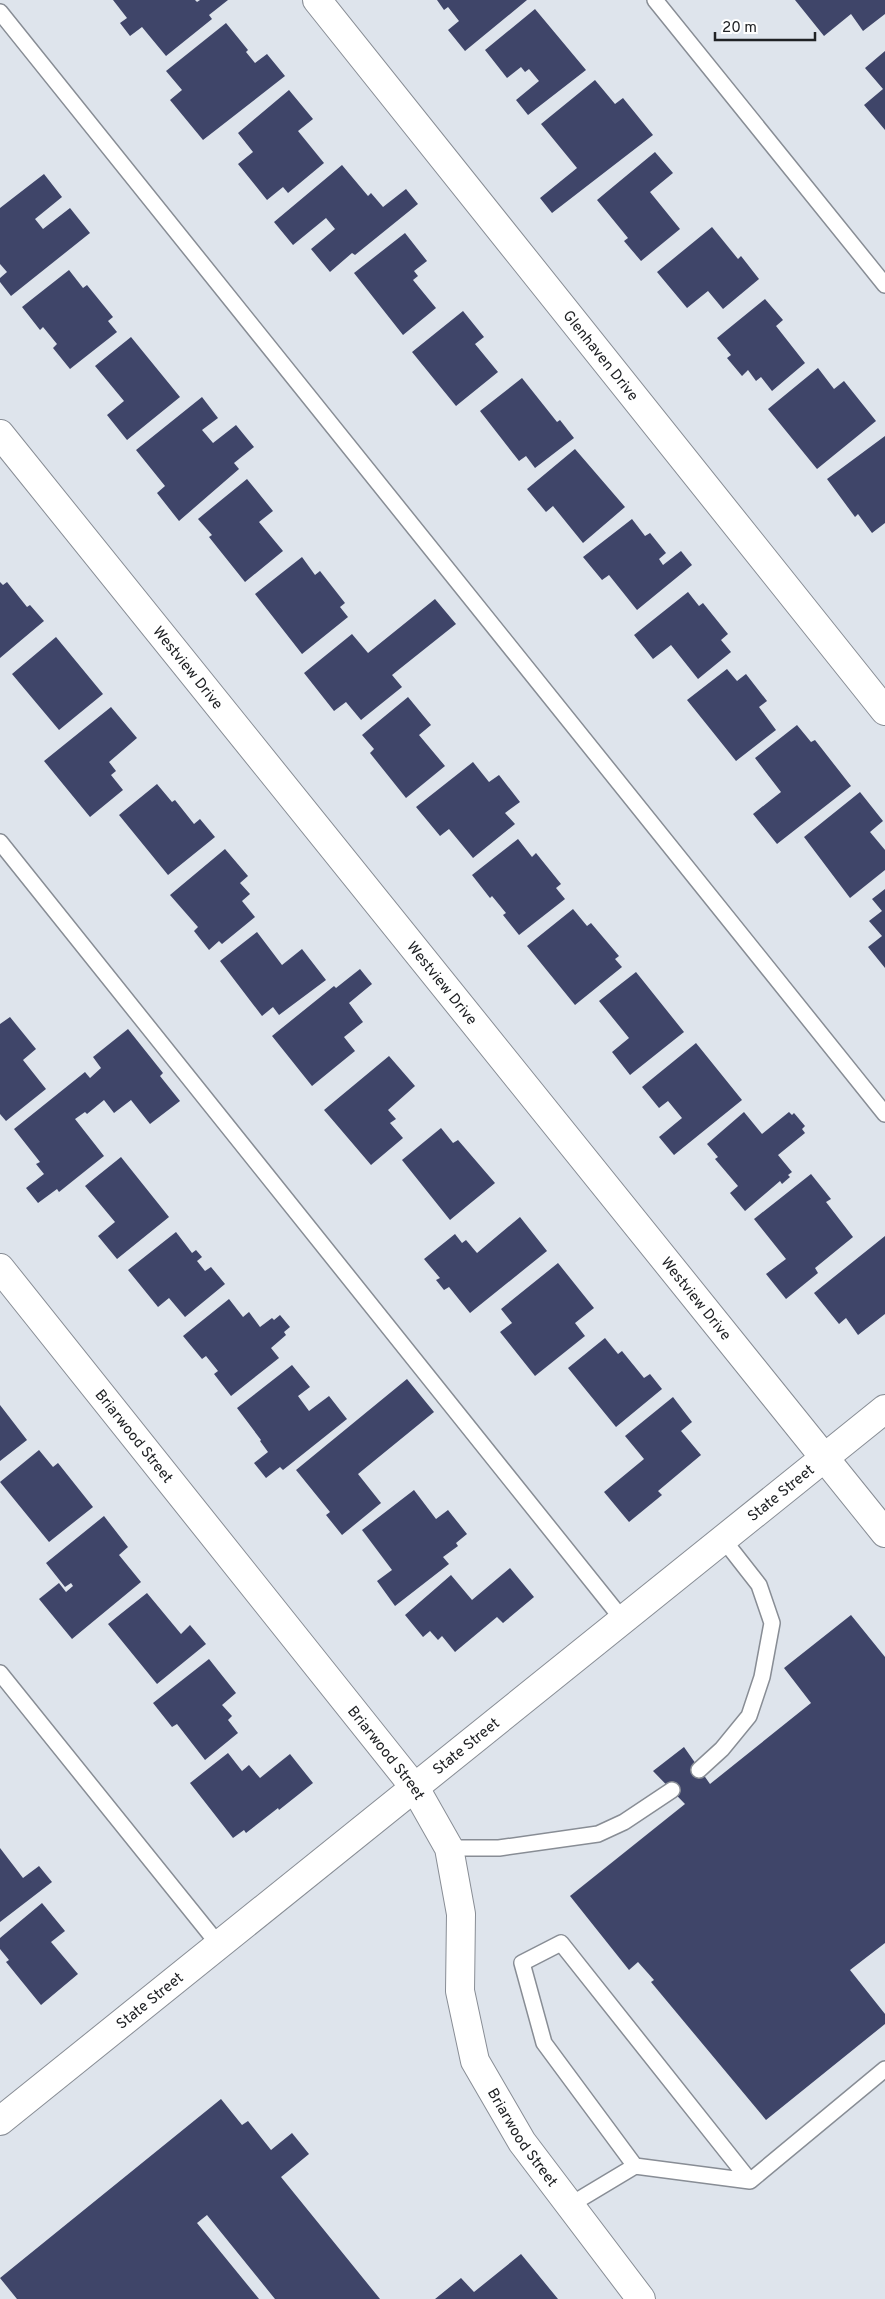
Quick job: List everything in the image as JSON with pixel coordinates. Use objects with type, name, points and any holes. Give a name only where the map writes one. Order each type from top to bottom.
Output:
[{"type":"street","name":"Glenhaven Drive","points":[[317,0],[885,711]]},
{"type":"street","name":"Westview Drive","points":[[0,434],[885,1533]]},
{"type":"street","name":"Briarwood Street","points":[[0,1268],[415,1788],[450,1848],[461,1914],[460,1991],[475,2062],[522,2142],[640,2299]]},
{"type":"street","name":"State Street","points":[[4,2109],[219,1945],[885,1409]]},
{"type":"lane","points":[[655,0],[885,285]]},
{"type":"lane","points":[[0,12],[885,1114]]},
{"type":"lane","points":[[0,842],[623,1620]]},
{"type":"lane","points":[[699,1770],[722,1749],[748,1716],[762,1677],[772,1623],[759,1585],[723,1539]]},
{"type":"lane","points":[[0,1673],[219,1945]]},
{"type":"lane","points":[[450,1848],[498,1848],[598,1834],[624,1822],[672,1790]]},
{"type":"lane","points":[[635,2166],[544,2043],[522,1963],[561,1944],[750,2181]]},
{"type":"lane","points":[[570,2205],[635,2166],[750,2181],[885,2069]]},
{"type":"building","points":[[113,0],[195,0],[197,2],[200,0],[228,0],[209,15],[212,19],[166,56],[142,27],[130,36],[120,23],[127,18]]},
{"type":"building","points":[[437,0],[527,0],[465,51],[448,30],[459,21],[448,7],[444,10]]},
{"type":"building","points":[[795,0],[885,0],[885,14],[863,31],[851,14],[824,36]]},
{"type":"building","points":[[535,9],[586,70],[528,115],[516,100],[539,81],[529,69],[525,72],[521,67],[507,78],[485,50]]},
{"type":"building","points":[[226,23],[248,50],[246,52],[255,63],[267,54],[285,76],[203,140],[170,100],[182,90],[166,71]]},
{"type":"building","points":[[885,51],[885,130],[864,105],[883,89],[865,68]]},
{"type":"building","points":[[595,80],[615,104],[623,98],[653,135],[552,213],[540,198],[577,168],[541,124]]},
{"type":"building","points":[[289,90],[313,119],[298,131],[324,163],[288,193],[283,187],[267,200],[238,164],[253,152],[238,133]]},
{"type":"building","points":[[655,152],[673,173],[650,192],[680,229],[641,261],[624,241],[628,238],[597,200]]},
{"type":"building","points":[[342,165],[368,196],[371,193],[383,207],[406,189],[418,204],[355,255],[352,253],[330,272],[311,249],[335,229],[326,218],[293,245],[274,222]]},
{"type":"building","points":[[44,174],[62,197],[35,219],[43,229],[70,208],[90,233],[11,296],[0,282],[0,278],[7,272],[0,264],[0,208]]},
{"type":"building","points":[[712,227],[738,259],[741,256],[759,279],[723,309],[708,291],[687,308],[657,272]]},
{"type":"building","points":[[405,233],[427,261],[414,271],[418,276],[413,280],[436,308],[403,335],[354,273]]},
{"type":"building","points":[[69,270],[83,288],[87,285],[113,317],[108,321],[117,332],[70,369],[53,348],[57,344],[43,327],[40,330],[22,307]]},
{"type":"building","points":[[765,299],[783,320],[776,326],[805,363],[772,391],[761,377],[756,381],[748,370],[742,376],[727,358],[731,355],[717,338]]},
{"type":"building","points":[[463,311],[484,337],[475,344],[498,372],[456,406],[412,352]]},
{"type":"building","points":[[131,337],[180,397],[127,440],[107,415],[124,401],[95,366]]},
{"type":"building","points":[[818,368],[834,389],[844,381],[876,421],[817,469],[768,409]]},
{"type":"building","points":[[522,378],[557,422],[560,420],[574,438],[535,468],[526,456],[519,461],[480,411]]},
{"type":"building","points":[[202,397],[218,418],[202,430],[213,443],[236,425],[254,447],[234,463],[239,469],[179,521],[157,493],[165,486],[136,450]]},
{"type":"building","points":[[885,436],[885,523],[872,533],[858,514],[855,517],[827,479]]},
{"type":"building","points":[[575,449],[625,507],[583,543],[553,506],[546,512],[527,489]]},
{"type":"building","points":[[247,479],[273,511],[259,522],[283,551],[245,582],[209,537],[212,535],[198,519]]},
{"type":"building","points":[[632,519],[645,536],[650,533],[666,553],[659,559],[663,565],[681,551],[692,565],[637,610],[609,575],[602,580],[583,557]]},
{"type":"building","points":[[302,557],[315,575],[320,571],[345,603],[340,607],[348,617],[302,654],[255,594]]},
{"type":"building","points":[[0,582],[3,585],[7,582],[27,607],[30,605],[44,621],[0,658]]},
{"type":"building","points":[[688,592],[699,606],[703,603],[728,634],[721,640],[731,652],[698,679],[671,645],[653,659],[634,635]]},
{"type":"building","points":[[435,599],[456,624],[392,675],[402,687],[361,720],[346,702],[334,711],[304,673],[352,634],[368,653]]},
{"type":"building","points":[[56,637],[103,694],[59,730],[12,674]]},
{"type":"building","points":[[727,669],[737,681],[746,674],[767,701],[759,707],[776,730],[736,761],[687,700]]},
{"type":"building","points":[[408,697],[431,725],[419,735],[445,766],[406,798],[370,753],[374,749],[362,735]]},
{"type":"building","points":[[111,707],[137,738],[109,762],[116,771],[111,775],[123,790],[90,817],[44,761]]},
{"type":"building","points":[[797,725],[811,742],[815,740],[851,786],[777,844],[753,814],[781,792],[755,758]]},
{"type":"building","points":[[473,762],[489,782],[499,775],[520,802],[505,813],[515,824],[473,858],[449,829],[440,836],[416,807]]},
{"type":"building","points":[[157,784],[172,802],[175,800],[194,824],[200,819],[215,837],[168,875],[119,815]]},
{"type":"building","points":[[860,792],[883,821],[870,832],[885,850],[885,870],[850,898],[804,837]]},
{"type":"building","points":[[518,839],[532,857],[536,853],[561,884],[556,888],[565,899],[519,935],[503,915],[506,913],[492,896],[490,898],[472,875]]},
{"type":"building","points":[[225,849],[248,876],[240,883],[250,894],[242,901],[255,917],[222,944],[219,941],[209,950],[194,931],[198,927],[170,895]]},
{"type":"building","points":[[885,889],[885,968],[868,947],[882,936],[869,921],[882,911],[872,899]]},
{"type":"building","points":[[573,909],[587,926],[591,923],[619,956],[615,959],[622,967],[575,1005],[527,946]]},
{"type":"building","points":[[257,932],[282,965],[302,949],[326,980],[279,1015],[273,1007],[262,1016],[220,961]]},
{"type":"building","points":[[360,969],[372,984],[349,1003],[363,1022],[344,1037],[355,1051],[312,1086],[272,1036],[334,986],[336,988]]},
{"type":"building","points":[[636,972],[684,1032],[630,1075],[612,1052],[629,1038],[599,1001]]},
{"type":"building","points":[[10,1017],[36,1049],[23,1060],[46,1089],[6,1121],[0,1114],[0,1024]]},
{"type":"building","points":[[128,1029],[163,1073],[160,1076],[180,1101],[150,1124],[131,1100],[114,1113],[104,1100],[87,1114],[85,1112],[75,1119],[104,1156],[59,1192],[57,1189],[38,1203],[26,1188],[44,1174],[36,1164],[40,1162],[14,1129],[85,1072],[90,1078],[101,1068],[93,1057]]},
{"type":"building","points":[[696,1043],[742,1100],[674,1155],[659,1137],[682,1118],[668,1101],[659,1108],[642,1087]]},
{"type":"building","points":[[389,1056],[415,1086],[388,1110],[396,1119],[390,1123],[403,1138],[371,1165],[324,1110]]},
{"type":"building","points":[[744,1112],[762,1134],[789,1112],[792,1115],[794,1113],[805,1126],[802,1129],[805,1133],[778,1155],[792,1172],[788,1175],[790,1177],[782,1184],[780,1181],[745,1211],[730,1193],[738,1186],[715,1159],[718,1157],[707,1144]]},
{"type":"building","points":[[441,1128],[453,1143],[458,1140],[495,1183],[450,1220],[402,1160]]},
{"type":"building","points":[[121,1157],[169,1217],[117,1259],[98,1236],[115,1222],[85,1186]]},
{"type":"building","points":[[811,1174],[831,1199],[826,1202],[853,1237],[815,1268],[818,1273],[786,1299],[766,1274],[786,1259],[754,1219]]},
{"type":"building","points":[[520,1217],[547,1251],[470,1313],[449,1287],[444,1290],[436,1280],[440,1278],[424,1259],[455,1234],[462,1243],[466,1240],[477,1253]]},
{"type":"building","points":[[176,1232],[192,1253],[196,1250],[202,1257],[197,1261],[205,1271],[211,1267],[225,1284],[185,1317],[169,1298],[158,1307],[128,1270]]},
{"type":"building","points":[[885,1236],[885,1314],[858,1335],[846,1318],[839,1324],[814,1293]]},
{"type":"building","points":[[558,1263],[594,1308],[575,1323],[585,1336],[535,1376],[500,1332],[512,1323],[501,1309]]},
{"type":"building","points":[[229,1299],[243,1317],[249,1312],[260,1327],[272,1318],[274,1320],[280,1315],[290,1327],[284,1332],[286,1335],[271,1348],[279,1358],[231,1396],[214,1374],[218,1371],[206,1356],[202,1359],[183,1336]]},
{"type":"building","points":[[605,1338],[618,1354],[622,1351],[644,1378],[650,1374],[662,1389],[616,1427],[568,1368]]},
{"type":"building","points":[[292,1365],[310,1387],[298,1396],[309,1411],[329,1396],[347,1419],[283,1470],[280,1467],[266,1478],[254,1463],[268,1452],[237,1408]]},
{"type":"building","points":[[407,1379],[434,1412],[358,1474],[381,1503],[342,1535],[326,1515],[330,1512],[296,1470]]},
{"type":"building","points":[[673,1397],[692,1422],[681,1431],[701,1455],[658,1491],[662,1495],[629,1522],[604,1492],[644,1459],[625,1436]]},
{"type":"building","points":[[0,1405],[27,1440],[0,1461]]},
{"type":"building","points":[[39,1450],[53,1467],[58,1463],[93,1507],[49,1542],[0,1482]]},
{"type":"building","points":[[414,1490],[436,1519],[448,1510],[467,1534],[456,1543],[458,1546],[443,1557],[449,1564],[395,1606],[377,1581],[392,1570],[362,1530]]},
{"type":"building","points":[[104,1516],[128,1547],[119,1555],[141,1582],[72,1639],[39,1599],[59,1583],[66,1592],[73,1586],[71,1583],[65,1587],[46,1563]]},
{"type":"building","points":[[510,1568],[534,1597],[503,1623],[497,1617],[455,1652],[442,1636],[438,1640],[430,1631],[423,1637],[405,1615],[451,1575],[472,1600]]},
{"type":"building","points":[[147,1593],[181,1634],[190,1625],[206,1644],[157,1684],[108,1624]]},
{"type":"building","points":[[851,1615],[885,1657],[885,1943],[850,1970],[885,2014],[885,2024],[766,2120],[651,1982],[654,1980],[638,1962],[629,1970],[570,1896],[685,1804],[653,1771],[684,1747],[710,1784],[811,1703],[784,1668]]},
{"type":"building","points":[[209,1659],[236,1693],[222,1705],[232,1716],[228,1720],[238,1733],[205,1760],[177,1724],[172,1727],[153,1703]]},
{"type":"building","points":[[228,1753],[242,1771],[249,1765],[260,1778],[290,1754],[313,1783],[246,1833],[244,1830],[233,1838],[190,1783]]},
{"type":"building","points":[[0,1848],[23,1878],[39,1866],[52,1882],[0,1922]]},
{"type":"building","points":[[42,1903],[65,1931],[51,1942],[78,1974],[41,2005],[6,1962],[9,1960],[0,1949],[0,1938]]},
{"type":"building","points":[[221,2099],[242,2125],[248,2121],[271,2150],[292,2133],[309,2154],[281,2177],[380,2299],[275,2299],[207,2215],[197,2223],[259,2299],[17,2299],[0,2278]]},
{"type":"building","points":[[521,2254],[558,2299],[435,2299],[461,2278],[474,2292]]}]
